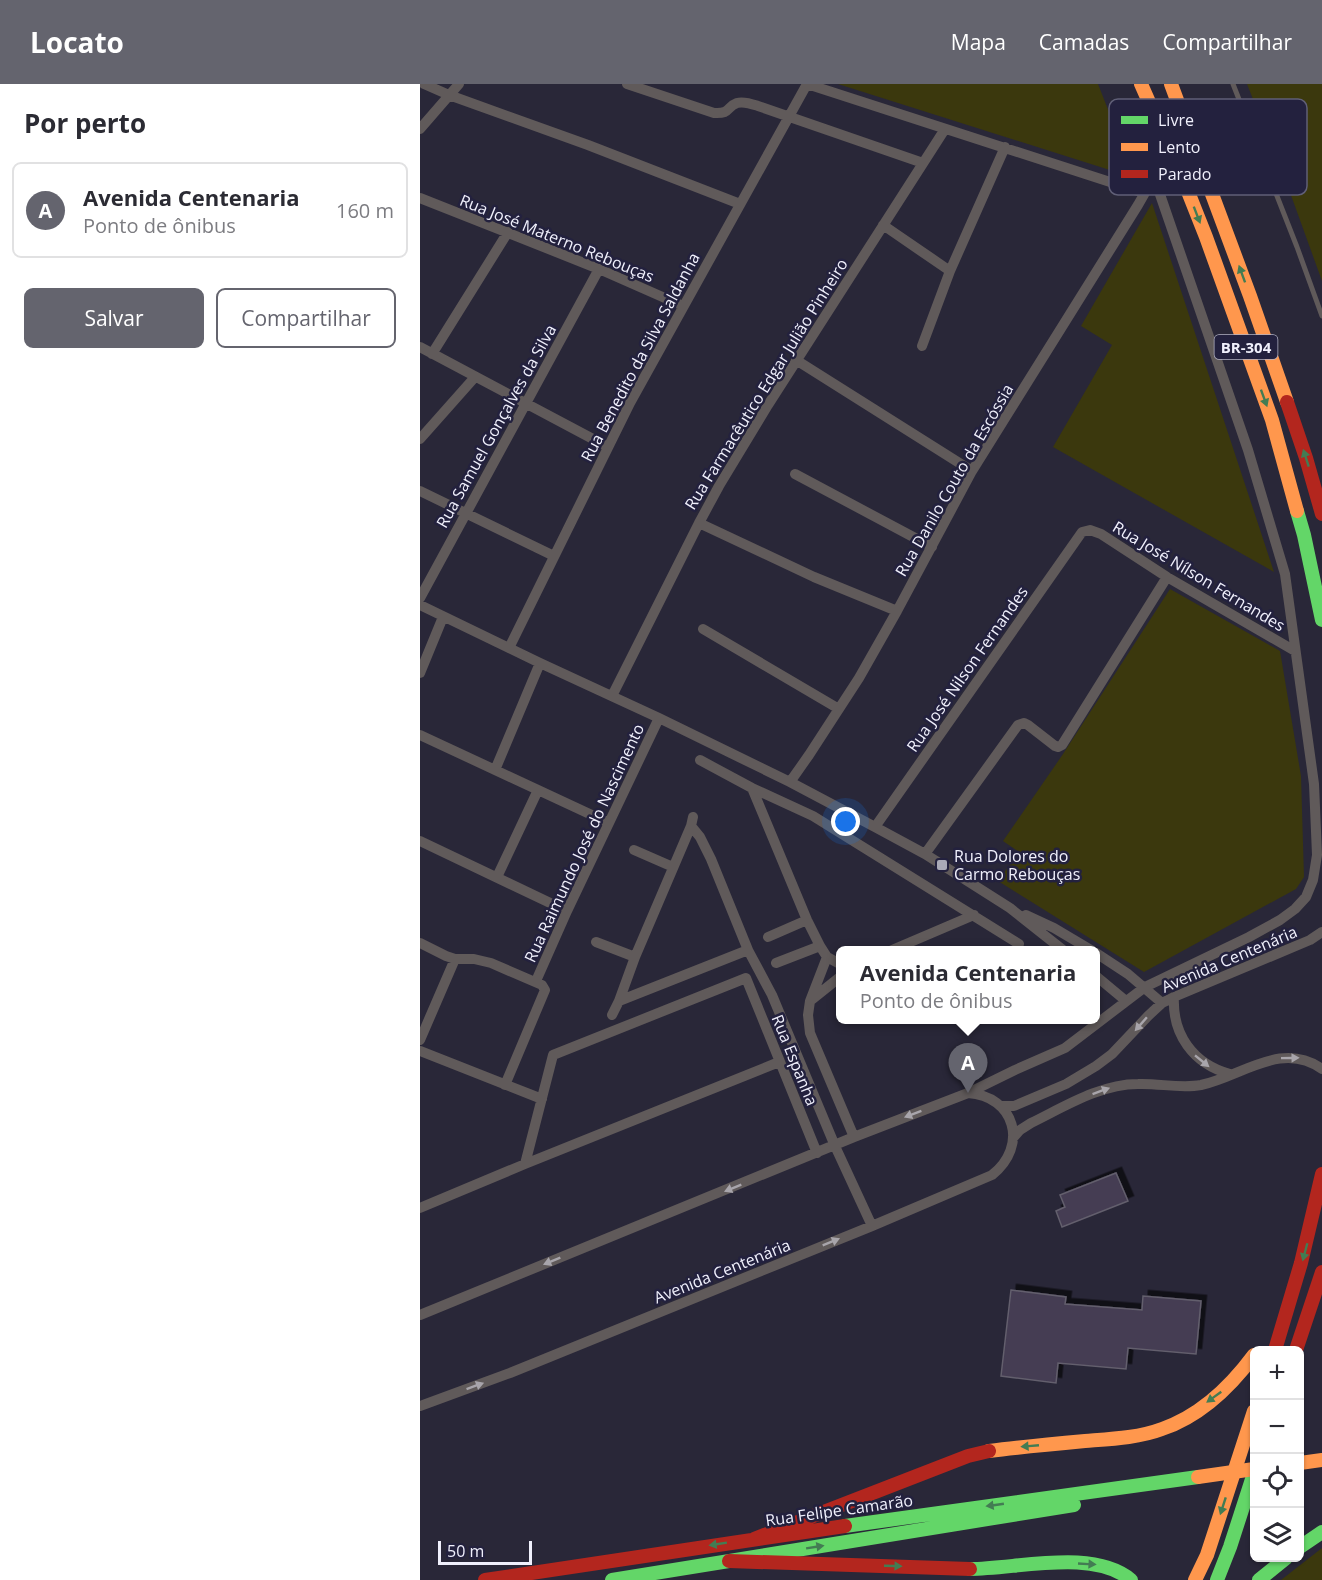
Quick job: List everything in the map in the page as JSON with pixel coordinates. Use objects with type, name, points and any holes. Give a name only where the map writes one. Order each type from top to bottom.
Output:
[{"type":"main road","name":"BR-304","points":[[1142,84],[1149,99]]},
{"type":"main road","name":"BR-304","points":[[1170,84],[1176,99]]},
{"type":"main road","name":"BR-304","points":[[1189,195],[1272,420],[1304,535],[1322,620]]},
{"type":"main road","name":"BR-304","points":[[1213,195],[1316,486],[1322,514]]},
{"type":"main road","points":[[1276,1346],[1292,1300],[1310,1233],[1322,1174]]},
{"type":"main road","points":[[1297,1346],[1322,1272]]},
{"type":"main road","points":[[1261,1346],[1292,1300]]},
{"type":"main road","points":[[754,1539],[986,1451],[1114,1439],[1164,1429],[1189,1416],[1226,1388],[1250,1361]]},
{"type":"main road","points":[[1195,1580],[1206,1555],[1250,1423]]},
{"type":"main road","points":[[1304,1462],[1322,1460]]},
{"type":"main road","points":[[1304,1469],[1322,1467]]},
{"type":"main road","points":[[1198,1481],[1250,1474]]},
{"type":"main road","name":"Rua Felipe Camarão","points":[[496,1579],[754,1539],[1198,1481]]},
{"type":"main road","name":"Rua Felipe Camarão","points":[[612,1580],[1198,1481]]},
{"type":"main road","points":[[1217,1580],[1250,1485]]},
{"type":"main road","points":[[1304,1544],[1322,1532]]},
{"type":"main road","points":[[729,1561],[982,1569],[1057,1563],[1094,1564],[1109,1567],[1131,1580]]},
{"type":"main road","points":[[1259,1580],[1280,1562]]},
{"type":"street","points":[[424,84],[740,204]]},
{"type":"street","points":[[420,129],[459,84]]},
{"type":"street","points":[[627,84],[714,113],[725,113],[733,106],[743,103],[758,106],[923,163]]},
{"type":"street","points":[[807,84],[1109,181]]},
{"type":"street","name":"Rua Benedito da Silva Saldanha","points":[[509,648],[630,402],[807,84]]},
{"type":"street","name":"Rua Farmacêutico Edgar Julião Pinheiro","points":[[612,696],[699,523],[768,405],[945,129]]},
{"type":"street","points":[[922,346],[950,271],[1005,147]]},
{"type":"street","name":"Rua Danilo Couto da Escóssia","points":[[790,782],[859,678],[972,471],[1142,195]]},
{"type":"street","name":"Avenida Centenária","points":[[1100,1020],[1145,987],[1249,937],[1295,909],[1306,897],[1313,880],[1317,855],[1314,784],[1285,574],[1248,450],[1160,195]]},
{"type":"street","name":"Rua José Materno Rebouças","points":[[420,198],[599,269],[683,306]]},
{"type":"street","points":[[883,225],[950,271]]},
{"type":"street","points":[[432,354],[508,232]]},
{"type":"street","name":"Rua Samuel Gonçalves da Silva","points":[[420,598],[599,269]]},
{"type":"street","points":[[420,347],[608,447]]},
{"type":"street","points":[[796,360],[972,471]]},
{"type":"street","points":[[420,438],[475,377]]},
{"type":"street","points":[[795,474],[932,547]]},
{"type":"street","points":[[420,491],[554,556]]},
{"type":"street","points":[[699,523],[814,577],[897,611]]},
{"type":"street","name":"Rua José Nílson Fernandes","points":[[1086,530],[1101,534],[1167,577],[1295,651]]},
{"type":"street","name":"Rua José Nilson Fernandes","points":[[875,827],[1077,537],[1086,530]]},
{"type":"street","points":[[925,854],[1020,724],[1028,725],[1055,746],[1061,746],[1167,577]]},
{"type":"street","points":[[420,605],[659,718],[790,782],[875,827],[925,854],[1010,908],[1058,946]]},
{"type":"street","points":[[420,673],[443,617]]},
{"type":"street","points":[[703,629],[839,709]]},
{"type":"street","points":[[495,770],[540,663]]},
{"type":"street","name":"Rua Raimundo José do Nascimento","points":[[536,981],[659,718]]},
{"type":"street","points":[[420,735],[609,823]]},
{"type":"street","points":[[700,760],[752,788],[813,816],[1019,944]]},
{"type":"street","points":[[752,788],[807,921],[827,957],[836,962]]},
{"type":"street","points":[[497,878],[538,790]]},
{"type":"street","points":[[612,1015],[692,821],[711,859],[748,950],[772,995],[835,1146],[872,1226]]},
{"type":"street","points":[[420,841],[567,911]]},
{"type":"street","points":[[634,850],[673,867]]},
{"type":"street","points":[[1010,908],[1054,928],[1083,946]]},
{"type":"street","points":[[903,946],[974,915]]},
{"type":"street","points":[[768,937],[807,921]]},
{"type":"street","name":"Avenida Centenária","points":[[1000,1106],[1014,1106],[1066,1083],[1112,1054],[1148,1016],[1174,997],[1310,940],[1322,932]]},
{"type":"street","points":[[596,942],[635,957]]},
{"type":"street","points":[[420,944],[446,956],[491,963],[542,985],[545,990],[505,1085]]},
{"type":"street","points":[[776,963],[820,946]]},
{"type":"street","points":[[619,1001],[748,950]]},
{"type":"street","points":[[1100,956],[1145,987],[1162,1004]]},
{"type":"street","points":[[827,957],[810,1001],[808,1015],[810,1033],[854,1137]]},
{"type":"street","points":[[420,1040],[455,958]]},
{"type":"street","name":"Rua Espanha","points":[[542,1099],[553,1055],[746,978],[817,1153]]},
{"type":"street","points":[[810,1001],[836,979]]},
{"type":"street","points":[[1100,980],[1126,1000]]},
{"type":"street","points":[[1174,997],[1175,1020],[1186,1044],[1196,1057],[1210,1067],[1230,1074]]},
{"type":"street","name":"Avenida Centenária","points":[[420,1315],[854,1137],[968,1093],[1065,1048],[1096,1024]]},
{"type":"street","points":[[420,1051],[542,1099],[525,1164]]},
{"type":"street","points":[[800,1064],[820,1057]]},
{"type":"street","points":[[1013,1138],[1031,1123],[1101,1090],[1120,1085],[1169,1087],[1202,1085],[1272,1060],[1288,1057],[1300,1058],[1322,1070]]},
{"type":"street","points":[[420,1208],[779,1062]]},
{"type":"street","points":[[1066,1083],[1073,1103]]},
{"type":"street","points":[[968,1093],[986,1096],[1000,1106],[1010,1121],[1013,1138]]},
{"type":"street","name":"Avenida Centenária","points":[[420,1406],[521,1368],[992,1175],[999,1170],[1009,1155],[1013,1138]]},
{"type":"lane","points":[[1233,84],[1239,99]]},
{"type":"lane","points":[[1277,195],[1322,316]]},
{"type":"shaded area","points":[[838,84],[1098,84],[1109,112],[1109,170]]},
{"type":"shaded area","points":[[1247,84],[1322,84],[1322,281],[1291,195],[1307,195],[1307,99],[1253,99]]},
{"type":"shaded area","points":[[1152,203],[1274,572],[1053,447],[1112,345],[1081,326]]},
{"type":"shaded area","points":[[1170,589],[1280,651],[1301,776],[1304,877],[1296,889],[1144,972],[998,881],[1019,852],[1003,841],[1063,754]]},
{"type":"shaded area","points":[[1322,1548],[1322,1580],[1281,1580]]},
{"type":"building","points":[[1116,1173],[1128,1201],[1062,1227],[1056,1211],[1065,1207],[1060,1195]]},
{"type":"building","points":[[1011,1290],[1066,1297],[1065,1304],[1142,1310],[1143,1296],[1201,1301],[1196,1354],[1128,1348],[1126,1369],[1058,1363],[1056,1383],[1001,1376]]},
{"type":"traffic: fast","points":[[1297,511],[1322,620]]},
{"type":"traffic: fast","points":[[845,1526],[1198,1477]]},
{"type":"traffic: fast","points":[[1217,1580],[1250,1485]]},
{"type":"traffic: fast","points":[[612,1580],[1074,1505]]},
{"type":"traffic: fast","points":[[1304,1544],[1322,1532]]},
{"type":"traffic: fast","points":[[970,1569],[1076,1562],[1115,1570],[1131,1580]]},
{"type":"traffic: fast","points":[[1259,1580],[1281,1562]]},
{"type":"traffic: slow","points":[[1141,84],[1148,99]]},
{"type":"traffic: slow","points":[[1171,84],[1177,99]]},
{"type":"traffic: slow","points":[[1189,195],[1272,420],[1297,511]]},
{"type":"traffic: slow","points":[[1212,195],[1287,402]]},
{"type":"traffic: slow","points":[[989,1451],[1124,1438],[1162,1429],[1189,1416],[1214,1399],[1250,1360]]},
{"type":"traffic: slow","points":[[1195,1580],[1207,1555],[1250,1423]]},
{"type":"traffic: slow","points":[[1304,1462],[1322,1460]]},
{"type":"traffic: slow","points":[[1198,1477],[1250,1470]]},
{"type":"traffic: jam","points":[[1287,402],[1322,514]]},
{"type":"traffic: jam","points":[[1276,1346],[1301,1263],[1322,1174]]},
{"type":"traffic: jam","points":[[1297,1346],[1322,1272]]},
{"type":"traffic: jam","points":[[754,1539],[968,1456],[989,1451]]},
{"type":"traffic: jam","points":[[485,1580],[845,1526]]},
{"type":"traffic: jam","points":[[729,1561],[970,1569]]},
{"type":"place","name":"Rua Dolores do Carmo Rebouças","points":[[942,865]]},
{"type":"place","name":"Avenida Centenaria","points":[[968,1093]]}]
